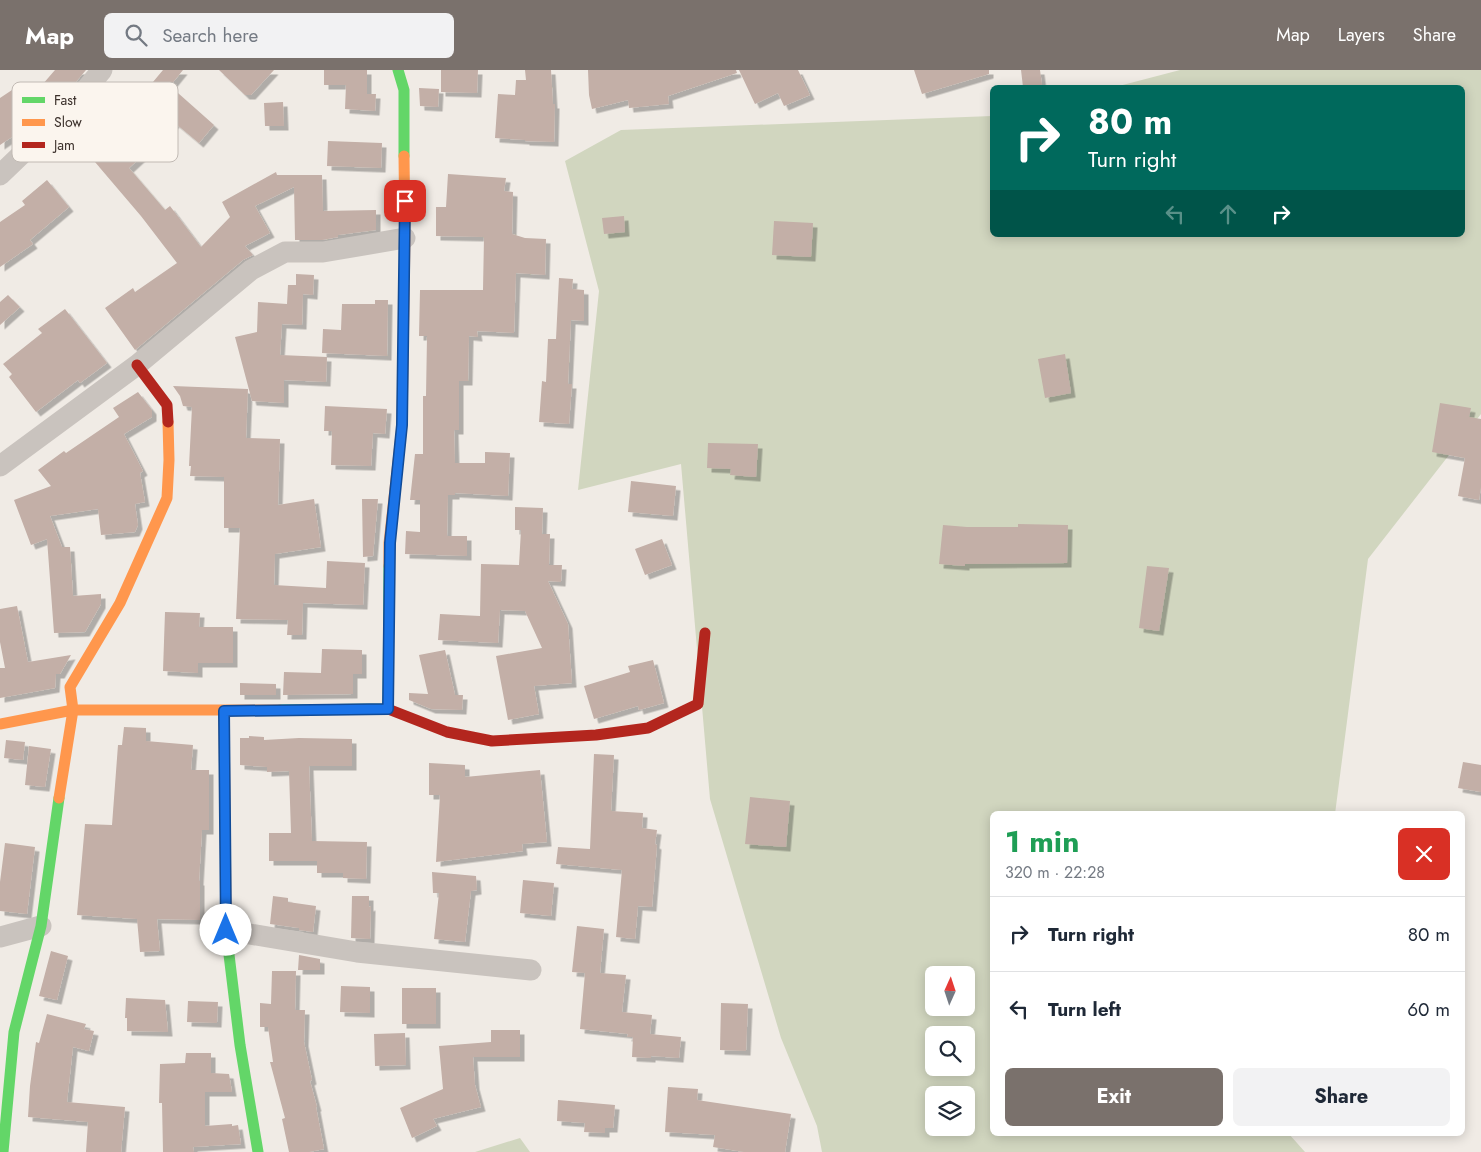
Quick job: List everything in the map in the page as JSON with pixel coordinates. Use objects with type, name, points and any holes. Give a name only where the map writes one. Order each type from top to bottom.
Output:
[{"type":"street","points":[[92,82],[102,70]]},
{"type":"street","points":[[388,709],[390,543],[402,425],[405,238],[404,90],[398,70]]},
{"type":"street","points":[[0,175],[14,162]]},
{"type":"street","points":[[0,466],[137,365],[251,270],[285,252],[323,252],[405,238]]},
{"type":"street","points":[[3,1152],[14,1032],[41,926],[73,710],[70,687],[120,604],[168,498],[167,406],[137,365]]},
{"type":"street","points":[[0,724],[73,710],[388,709],[447,732],[492,741],[596,735],[648,728],[698,704],[705,633]]},
{"type":"street","points":[[224,711],[226,930],[240,1046],[258,1152]]},
{"type":"street","points":[[0,937],[41,926]]},
{"type":"street","points":[[226,930],[356,952],[531,970]]},
{"type":"green space","points":[[1180,70],[1481,70],[1481,414],[1368,559],[1335,811],[990,811],[990,1136],[1291,1136],[1305,1152],[822,1152],[817,1126],[781,1038],[710,799],[681,464],[578,490],[599,291],[565,161],[621,130],[990,116],[990,237],[1465,237],[1465,85],[1123,85]]},
{"type":"green space","points":[[520,1138],[530,1152],[475,1152]]},
{"type":"building","points":[[55,70],[86,70],[76,82],[45,82]]},
{"type":"building","points":[[163,70],[183,70],[173,82],[153,82]]},
{"type":"building","points":[[219,70],[274,70],[251,95],[245,95]]},
{"type":"building","points":[[324,70],[367,70],[367,94],[376,94],[375,111],[345,109],[346,85],[324,85]]},
{"type":"building","points":[[441,70],[478,70],[477,93],[441,92]]},
{"type":"building","points":[[525,70],[551,70],[553,104],[555,104],[554,142],[495,138],[498,94],[515,95],[516,80],[526,80]]},
{"type":"building","points":[[588,70],[736,70],[737,73],[668,96],[669,104],[629,108],[628,100],[592,109],[589,95]]},
{"type":"building","points":[[739,70],[798,70],[810,95],[784,106],[778,93],[755,104]]},
{"type":"building","points":[[914,70],[989,70],[989,74],[922,94]]},
{"type":"building","points":[[1021,70],[1040,70],[1042,85],[1023,85]]},
{"type":"building","points":[[419,88],[439,89],[438,107],[420,106]]},
{"type":"building","points":[[12,90],[12,137],[0,145],[0,98]]},
{"type":"building","points":[[178,93],[214,125],[199,143],[178,126]]},
{"type":"building","points":[[283,102],[284,126],[265,126],[264,103]]},
{"type":"building","points":[[328,141],[382,143],[381,168],[327,166]]},
{"type":"building","points":[[95,162],[136,162],[129,168],[165,210],[170,206],[201,247],[230,217],[222,202],[276,172],[277,175],[322,175],[323,211],[376,210],[376,230],[338,235],[338,237],[322,240],[295,240],[294,187],[255,206],[270,233],[245,246],[253,255],[243,260],[135,350],[105,308],[133,288],[135,292],[177,263],[141,216]]},
{"type":"building","points":[[448,174],[506,178],[504,191],[513,192],[512,234],[525,238],[546,239],[545,275],[516,273],[514,333],[477,331],[478,337],[469,336],[468,381],[459,381],[459,430],[454,430],[455,463],[485,463],[485,452],[510,453],[508,496],[455,493],[455,495],[448,495],[447,536],[467,536],[467,556],[405,554],[406,531],[420,532],[420,500],[410,500],[415,454],[423,454],[423,396],[426,396],[427,336],[419,336],[420,290],[483,290],[484,237],[436,236],[436,207],[446,207]]},
{"type":"building","points":[[47,180],[69,207],[30,240],[33,244],[0,267],[0,222],[25,205],[22,201]]},
{"type":"building","points":[[624,216],[625,232],[604,234],[602,218]]},
{"type":"building","points":[[774,221],[813,223],[811,257],[772,255]]},
{"type":"building","points":[[296,274],[314,275],[313,295],[303,294],[302,325],[282,324],[280,355],[327,357],[326,382],[284,380],[284,403],[252,401],[235,337],[257,332],[258,302],[287,304],[288,285],[296,285]]},
{"type":"building","points":[[559,278],[573,279],[572,289],[584,290],[584,321],[571,320],[568,384],[572,384],[569,424],[539,422],[542,381],[546,382],[548,339],[556,339]]},
{"type":"building","points":[[8,295],[20,307],[0,325],[0,302]]},
{"type":"building","points":[[375,300],[388,300],[387,356],[322,353],[323,329],[341,330],[342,304],[375,304]]},
{"type":"building","points":[[65,309],[107,363],[80,383],[78,380],[36,412],[9,377],[12,374],[3,364],[42,333],[38,329]]},
{"type":"building","points":[[1065,354],[1071,393],[1045,398],[1038,359]]},
{"type":"building","points":[[173,386],[248,389],[246,438],[280,439],[278,505],[314,499],[321,547],[275,554],[274,585],[326,588],[327,561],[365,563],[363,605],[303,603],[302,635],[287,635],[288,620],[236,619],[240,528],[224,528],[224,477],[190,476],[192,407],[183,406],[180,396]]},
{"type":"building","points":[[138,392],[152,410],[152,417],[124,434],[143,471],[140,473],[145,502],[135,504],[138,525],[135,532],[101,535],[98,509],[50,516],[62,547],[70,547],[73,596],[101,594],[101,604],[85,632],[54,633],[47,539],[31,545],[14,500],[51,486],[38,470],[64,451],[66,453],[119,417],[113,408]]},
{"type":"building","points":[[1440,403],[1471,408],[1469,417],[1481,419],[1481,487],[1479,500],[1458,496],[1465,458],[1432,452]]},
{"type":"building","points":[[325,406],[387,409],[385,434],[373,433],[371,466],[331,465],[332,431],[324,431]]},
{"type":"building","points":[[708,443],[758,444],[756,477],[730,475],[731,469],[707,468]]},
{"type":"building","points":[[631,481],[676,486],[673,516],[628,512]]},
{"type":"building","points":[[362,499],[378,499],[373,556],[363,557]]},
{"type":"building","points":[[515,507],[543,508],[542,534],[550,534],[549,565],[562,565],[561,582],[548,581],[568,624],[572,683],[534,686],[539,714],[508,720],[496,656],[542,648],[525,611],[500,610],[498,643],[438,640],[440,614],[480,616],[481,564],[519,565],[521,530],[515,530]]},
{"type":"building","points":[[1018,524],[1068,525],[1067,563],[965,564],[965,566],[939,564],[943,525],[1018,527]]},
{"type":"building","points":[[662,539],[672,565],[645,575],[635,549]]},
{"type":"building","points":[[1147,566],[1169,568],[1159,631],[1139,628]]},
{"type":"building","points":[[17,606],[28,662],[71,655],[60,674],[56,674],[55,688],[0,698],[0,668],[5,668],[0,642],[0,609]]},
{"type":"building","points":[[165,612],[200,613],[199,627],[233,627],[233,663],[198,663],[198,673],[163,671]]},
{"type":"building","points":[[322,649],[362,650],[362,674],[353,674],[353,694],[283,695],[284,672],[321,673]]},
{"type":"building","points":[[445,650],[455,695],[463,695],[462,710],[431,709],[409,700],[409,693],[428,694],[419,655]]},
{"type":"building","points":[[653,660],[664,703],[639,710],[638,706],[594,719],[584,686],[630,672],[628,666]]},
{"type":"building","points":[[240,683],[276,684],[276,695],[240,695]]},
{"type":"building","points":[[124,727],[146,728],[146,741],[193,745],[191,770],[209,770],[209,830],[202,830],[199,881],[200,920],[157,919],[160,951],[140,952],[137,919],[77,915],[85,824],[112,825],[118,745],[122,745]]},
{"type":"building","points":[[249,736],[264,737],[264,740],[299,738],[352,739],[352,766],[309,766],[312,841],[367,842],[366,879],[343,878],[343,873],[317,873],[317,861],[269,861],[269,833],[291,833],[289,771],[267,772],[267,767],[240,765],[240,738],[249,738]]},
{"type":"building","points":[[6,740],[25,742],[23,760],[4,758]]},
{"type":"building","points":[[29,746],[51,749],[45,787],[25,785]]},
{"type":"building","points":[[594,754],[614,755],[611,811],[643,813],[642,828],[657,830],[652,907],[638,906],[635,939],[616,937],[622,870],[556,864],[558,847],[590,849]]},
{"type":"building","points":[[1463,762],[1481,765],[1481,792],[1458,788]]},
{"type":"building","points":[[429,763],[465,765],[465,777],[540,770],[547,842],[522,844],[523,851],[436,862],[440,795],[429,795]]},
{"type":"building","points":[[750,797],[790,801],[786,847],[745,844]]},
{"type":"building","points":[[5,843],[35,847],[27,914],[0,911],[0,882]]},
{"type":"building","points":[[432,872],[476,876],[477,890],[471,891],[465,942],[434,939],[439,893],[433,893]]},
{"type":"building","points":[[523,880],[554,883],[551,916],[520,913]]},
{"type":"building","points":[[273,896],[288,898],[288,902],[316,906],[313,932],[270,924]]},
{"type":"building","points":[[352,896],[369,896],[369,907],[371,906],[370,939],[351,938]]},
{"type":"building","points":[[577,926],[604,929],[600,973],[626,975],[622,1012],[652,1015],[650,1034],[681,1037],[679,1058],[632,1057],[633,1037],[627,1037],[628,1034],[580,1029],[585,973],[572,972]]},
{"type":"building","points":[[51,951],[68,956],[57,1000],[39,996]]},
{"type":"building","points":[[299,955],[320,959],[320,970],[298,970]]},
{"type":"building","points":[[272,971],[296,971],[295,1010],[305,1010],[304,1042],[324,1149],[309,1152],[289,1152],[282,1119],[285,1118],[270,1062],[273,1062],[268,1027],[260,1027],[260,1003],[271,1004]]},
{"type":"building","points":[[341,986],[370,987],[370,1013],[340,1012]]},
{"type":"building","points":[[402,988],[436,988],[436,1024],[402,1024]]},
{"type":"building","points":[[126,998],[165,1000],[168,1032],[127,1031],[127,1018],[125,1018]]},
{"type":"building","points":[[188,1001],[218,1002],[217,1023],[187,1022]]},
{"type":"building","points":[[721,1003],[748,1004],[746,1051],[720,1050]]},
{"type":"building","points":[[47,1014],[86,1024],[84,1029],[94,1031],[89,1051],[73,1047],[67,1102],[125,1107],[121,1152],[86,1152],[88,1122],[28,1117],[36,1042],[39,1043]]},
{"type":"building","points":[[491,1030],[520,1030],[520,1057],[473,1057],[475,1085],[481,1107],[433,1119],[437,1126],[412,1138],[400,1108],[443,1089],[439,1046],[491,1042]]},
{"type":"building","points":[[405,1033],[406,1065],[375,1066],[374,1034]]},
{"type":"building","points":[[186,1053],[211,1053],[211,1073],[229,1074],[232,1092],[205,1092],[205,1126],[238,1125],[241,1144],[193,1147],[194,1152],[163,1152],[162,1103],[159,1103],[160,1064],[185,1063]]},
{"type":"building","points":[[668,1087],[698,1089],[697,1100],[791,1114],[785,1152],[744,1152],[713,1147],[715,1135],[665,1132]]},
{"type":"building","points":[[558,1100],[615,1105],[613,1128],[605,1128],[605,1133],[584,1132],[585,1123],[557,1121]]},
{"type":"traffic: fast","points":[[398,70],[404,90],[404,156]]},
{"type":"traffic: fast","points":[[280,710],[388,709],[389,566]]},
{"type":"traffic: fast","points":[[3,1152],[14,1032],[41,926],[59,798]]},
{"type":"traffic: fast","points":[[226,911],[226,930],[240,1045],[258,1152]]},
{"type":"traffic: slow","points":[[389,566],[389,543],[402,425],[405,238],[404,156]]},
{"type":"traffic: slow","points":[[59,798],[73,710],[70,687],[120,603],[167,498],[168,422]]},
{"type":"traffic: slow","points":[[0,724],[73,710],[280,710]]},
{"type":"traffic: slow","points":[[224,711],[226,911]]},
{"type":"traffic: jam","points":[[137,365],[167,405],[168,422]]},
{"type":"traffic: jam","points":[[388,709],[447,732],[492,741],[596,735],[648,728],[698,704],[705,633]]},
{"type":"route","points":[[226,930],[224,711],[388,709],[390,543],[402,425],[405,201]]}]
